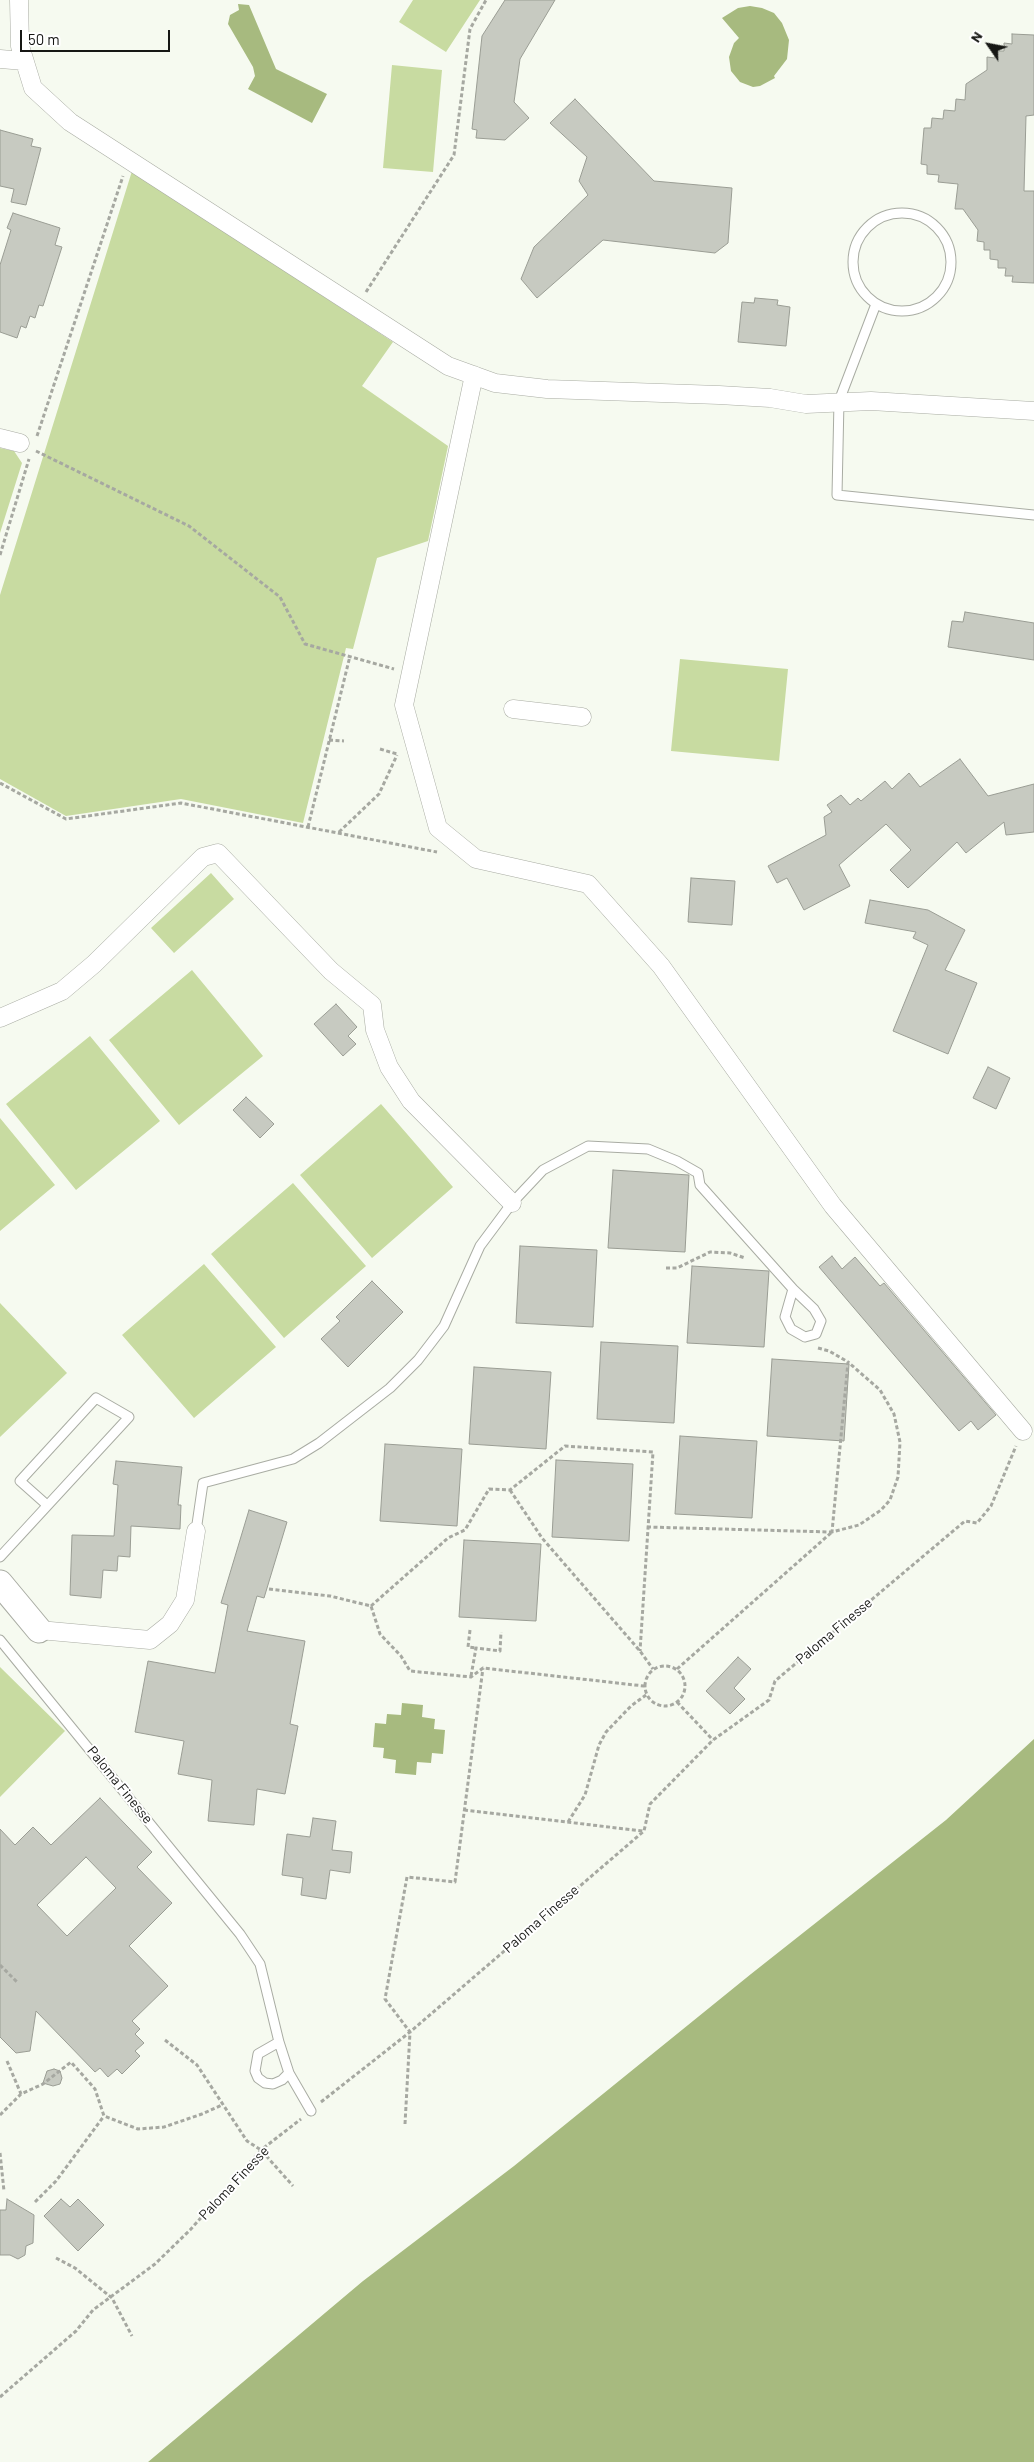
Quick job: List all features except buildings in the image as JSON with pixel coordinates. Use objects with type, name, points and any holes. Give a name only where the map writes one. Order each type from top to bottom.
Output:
[{"type":"street","points":[[19,0],[20,46],[33,88],[70,122],[448,366],[495,383],[548,389],[719,395],[770,398],[806,404],[871,400],[1034,411]]},
{"type":"street","points":[[0,59],[24,61]]},
{"type":"street","points":[[474,376],[404,705],[438,828],[476,859],[588,884],[662,966],[833,1206],[1023,1431]]},
{"type":"street","points":[[0,438],[26,446]]},
{"type":"street","points":[[513,709],[582,717]]},
{"type":"street","points":[[0,1018],[62,991],[94,964],[203,857],[218,853],[331,971],[372,1005],[375,1030],[389,1067],[411,1101],[512,1203]]},
{"type":"street","points":[[0,1583],[39,1630],[150,1640],[170,1624],[185,1600],[196,1531]]},
{"type":"lane","points":[[904,213],[921,216],[934,224],[945,237],[950,248],[952,265],[949,278],[941,293],[929,304],[912,311],[894,311],[876,304],[863,292],[854,272],[855,248],[863,232],[874,221],[890,214],[904,213]]},
{"type":"lane","points":[[876,304],[839,401],[837,495],[1034,515]]},
{"type":"lane","points":[[196,1531],[203,1483],[293,1459],[319,1444],[390,1388],[418,1360],[444,1326],[480,1246],[512,1203],[543,1170],[588,1146],[648,1149],[676,1160],[698,1173],[700,1185],[792,1289],[814,1309],[821,1321],[816,1334],[804,1337],[791,1329],[785,1317],[792,1289]]},
{"type":"lane","points":[[0,1558],[129,1417],[96,1398],[20,1481],[47,1505]]},
{"type":"lane","name":"Paloma Finesse","points":[[0,1640],[240,1934],[260,1964],[279,2042]]},
{"type":"lane","points":[[289,2073],[282,2080],[273,2084],[258,2078],[255,2071],[258,2054],[279,2042],[289,2073],[311,2111]]},
{"type":"path","points":[[356,307],[454,155],[470,29],[486,0]]},
{"type":"path","points":[[0,555],[26,446],[128,159]]},
{"type":"path","points":[[26,446],[189,526],[280,597],[305,644],[410,674]]},
{"type":"path","points":[[308,827],[350,656]]},
{"type":"path","points":[[329,740],[344,741]]},
{"type":"path","points":[[339,833],[379,794],[397,754],[399,744]]},
{"type":"path","points":[[380,749],[397,754]]},
{"type":"path","points":[[0,783],[66,819],[182,803],[476,859]]},
{"type":"path","points":[[666,1268],[678,1268],[710,1252],[730,1253],[751,1260]]},
{"type":"path","points":[[647,1527],[832,1532],[859,1525],[881,1510],[890,1500],[898,1477],[900,1442],[894,1414],[880,1390],[848,1362],[829,1351],[812,1347]]},
{"type":"path","points":[[677,1669],[832,1532],[848,1362]]},
{"type":"path","name":"Paloma Finesse","points":[[0,2397],[76,2331],[93,2310],[112,2298],[162,2258],[261,2150],[410,2032],[644,1831],[650,1804],[714,1740],[770,1700],[774,1681],[964,1521],[977,1523],[990,1506],[1023,1431]]},
{"type":"path","points":[[371,1606],[448,1538],[465,1530],[489,1488],[510,1490],[565,1446],[654,1452],[647,1527],[640,1651]]},
{"type":"path","points":[[510,1490],[542,1538],[640,1651],[653,1669]]},
{"type":"path","points":[[269,1589],[330,1596],[371,1606]]},
{"type":"path","points":[[371,1606],[380,1634],[401,1656],[410,1671],[471,1677],[483,1668],[644,1686]]},
{"type":"path","points":[[470,1630],[468,1646],[500,1651],[502,1632]]},
{"type":"path","points":[[471,1677],[476,1648]]},
{"type":"path","points":[[667,1665],[677,1669],[682,1674],[685,1686],[684,1693],[677,1702],[661,1706],[651,1701],[646,1695],[644,1686],[646,1678],[653,1669],[667,1665]]},
{"type":"path","points":[[405,2124],[410,2032],[385,1998],[406,1876],[455,1882],[483,1668]]},
{"type":"path","points":[[568,1822],[585,1795],[599,1745],[606,1732],[646,1695]]},
{"type":"path","points":[[677,1702],[714,1740]]},
{"type":"path","points":[[464,1810],[644,1831]]},
{"type":"path","points":[[0,1965],[18,1983]]},
{"type":"path","points":[[165,2040],[197,2065],[247,2141],[261,2150],[293,2186]]},
{"type":"path","points":[[7,2061],[21,2094]]},
{"type":"path","points":[[0,2115],[21,2094],[43,2084],[71,2062],[95,2089],[104,2116]]},
{"type":"path","points":[[104,2116],[138,2129],[164,2127],[222,2105]]},
{"type":"path","points":[[35,2202],[56,2181],[104,2116]]},
{"type":"path","points":[[0,2153],[4,2191]]},
{"type":"path","points":[[56,2258],[75,2268],[112,2298],[132,2336]]},
{"type":"shaded area","points":[[413,0],[480,0],[446,52],[399,22]]},
{"type":"shaded area","points":[[238,4],[249,5],[276,69],[327,94],[312,123],[248,89],[255,76],[253,67],[228,24],[230,15],[239,10]]},
{"type":"shaded area","points":[[750,6],[774,13],[782,23],[789,40],[787,59],[774,76],[775,78],[760,86],[753,87],[740,82],[731,71],[729,57],[734,43],[739,38],[722,18],[738,8]]},
{"type":"shaded area","points":[[392,65],[442,70],[433,172],[383,168]]},
{"type":"shaded area","points":[[132,171],[393,342],[362,386],[448,446],[428,541],[377,558],[353,649],[346,648],[303,823],[181,799],[66,816],[0,779],[0,595]]},
{"type":"shaded area","points":[[0,448],[14,451],[22,463],[0,533]]},
{"type":"shaded area","points":[[680,659],[788,669],[779,761],[671,751]]},
{"type":"shaded area","points":[[211,873],[234,899],[174,953],[151,928]]},
{"type":"shaded area","points":[[192,970],[263,1056],[179,1125],[109,1040]]},
{"type":"shaded area","points":[[90,1036],[160,1121],[76,1190],[6,1104]]},
{"type":"shaded area","points":[[381,1104],[453,1187],[372,1258],[300,1175]]},
{"type":"shaded area","points":[[0,1118],[55,1185],[0,1231]]},
{"type":"shaded area","points":[[293,1183],[366,1266],[284,1338],[211,1254]]},
{"type":"shaded area","points":[[204,1264],[276,1347],[194,1418],[122,1335]]},
{"type":"shaded area","points":[[0,1303],[67,1373],[0,1437]]},
{"type":"shaded area","points":[[0,1667],[65,1731],[0,1797]]},
{"type":"shaded area","points":[[402,1703],[423,1705],[422,1717],[435,1719],[434,1729],[445,1730],[443,1754],[432,1753],[431,1763],[417,1762],[416,1775],[395,1773],[396,1760],[383,1758],[384,1748],[373,1747],[375,1723],[386,1724],[387,1714],[401,1715]]},
{"type":"shaded area","points":[[1034,1739],[1034,2462],[148,2462],[363,2281],[514,2166],[751,1974],[946,1820]]}]
